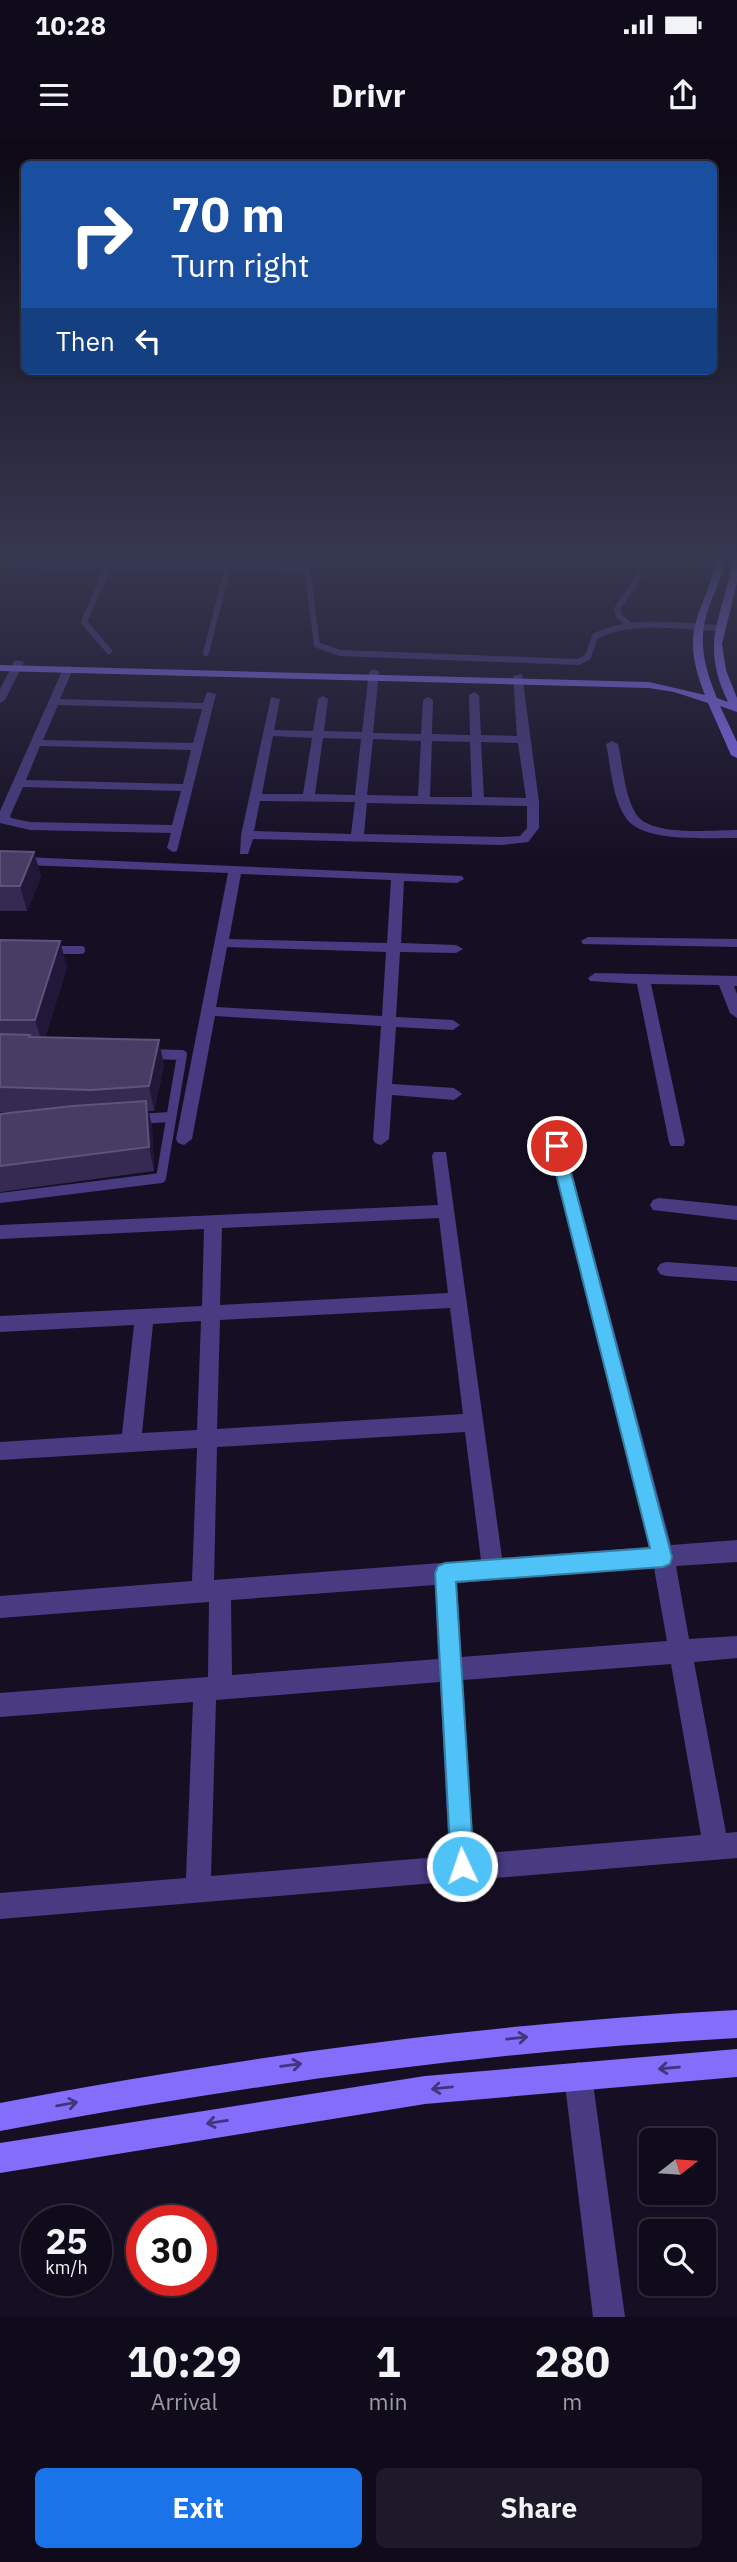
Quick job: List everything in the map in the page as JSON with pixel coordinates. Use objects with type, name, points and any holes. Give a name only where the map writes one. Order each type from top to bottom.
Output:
[{"type":"street","points":[[699,656],[711,695],[737,755]]},
{"type":"street","points":[[718,656],[737,708]]},
{"type":"street","points":[[0,662],[68,669],[374,675]]},
{"type":"street","points":[[0,668],[18,665],[518,679],[649,685],[734,698]]},
{"type":"street","points":[[0,700],[18,665]]},
{"type":"street","points":[[68,669],[4,816],[5,821],[14,825],[178,829]]},
{"type":"street","points":[[358,837],[374,675]]},
{"type":"street","points":[[247,835],[514,841],[524,839],[533,828],[533,802],[523,740],[518,679]]},
{"type":"street","points":[[474,695],[478,802]]},
{"type":"street","points":[[711,695],[737,708]]},
{"type":"street","points":[[244,851],[275,699]]},
{"type":"street","points":[[308,798],[323,699]]},
{"type":"street","points":[[54,702],[209,700],[173,848]]},
{"type":"street","points":[[424,800],[428,700]]},
{"type":"street","points":[[268,733],[523,740]]},
{"type":"street","points":[[36,743],[198,747]]},
{"type":"street","points":[[612,744],[630,813],[641,827],[663,832],[737,834]]},
{"type":"street","points":[[18,783],[188,788]]},
{"type":"street","points":[[255,797],[533,802]]},
{"type":"street","points":[[0,860],[457,880]]},
{"type":"street","points":[[184,1139],[235,869]]},
{"type":"street","points":[[381,1139],[398,877]]},
{"type":"street","points":[[587,941],[737,943]]},
{"type":"street","points":[[221,943],[456,949]]},
{"type":"street","points":[[595,978],[731,981],[737,1013]]},
{"type":"street","points":[[643,978],[677,1142]]},
{"type":"street","points":[[208,1011],[453,1024]]},
{"type":"street","points":[[384,1089],[454,1094]]},
{"type":"street","points":[[0,1906],[726,1846],[681,1651],[663,1557],[557,1146]]},
{"type":"street","points":[[440,1156],[493,1570]]},
{"type":"street","points":[[659,1205],[737,1213]]},
{"type":"street","points":[[0,1231],[447,1211]]},
{"type":"street","points":[[198,1889],[212,1687],[207,1438],[214,1223]]},
{"type":"street","points":[[666,1269],[737,1274]]},
{"type":"street","points":[[0,1324],[458,1300]]},
{"type":"street","points":[[131,1443],[144,1316]]},
{"type":"street","points":[[0,1451],[474,1422]]},
{"type":"street","points":[[0,1607],[737,1551]]},
{"type":"street","points":[[445,1573],[453,1669],[462,1866]]},
{"type":"street","points":[[0,1705],[737,1647]]},
{"type":"street","points":[[0,2117],[268,2068],[522,2037],[737,2024]]},
{"type":"street","points":[[0,2158],[425,2090],[737,2063]]},
{"type":"street","points":[[578,2076],[609,2317]]},
{"type":"lane","points":[[409,656],[578,662],[588,656]]},
{"type":"lane","points":[[41,950],[81,950]]},
{"type":"lane","points":[[0,1198],[161,1178],[182,1055],[140,1054]]},
{"type":"lane","points":[[118,1121],[171,1117]]},
{"type":"building","points":[[0,851],[34,852],[20,886],[0,886]]},
{"type":"building","points":[[0,940],[60,941],[35,1020],[0,1020]]},
{"type":"building","points":[[0,1034],[159,1040],[149,1086],[91,1090],[0,1087]]},
{"type":"building","points":[[146,1101],[149,1147],[0,1166],[0,1114]]},
{"type":"route","points":[[462,1866],[453,1669],[445,1573],[663,1557],[557,1146]]}]
